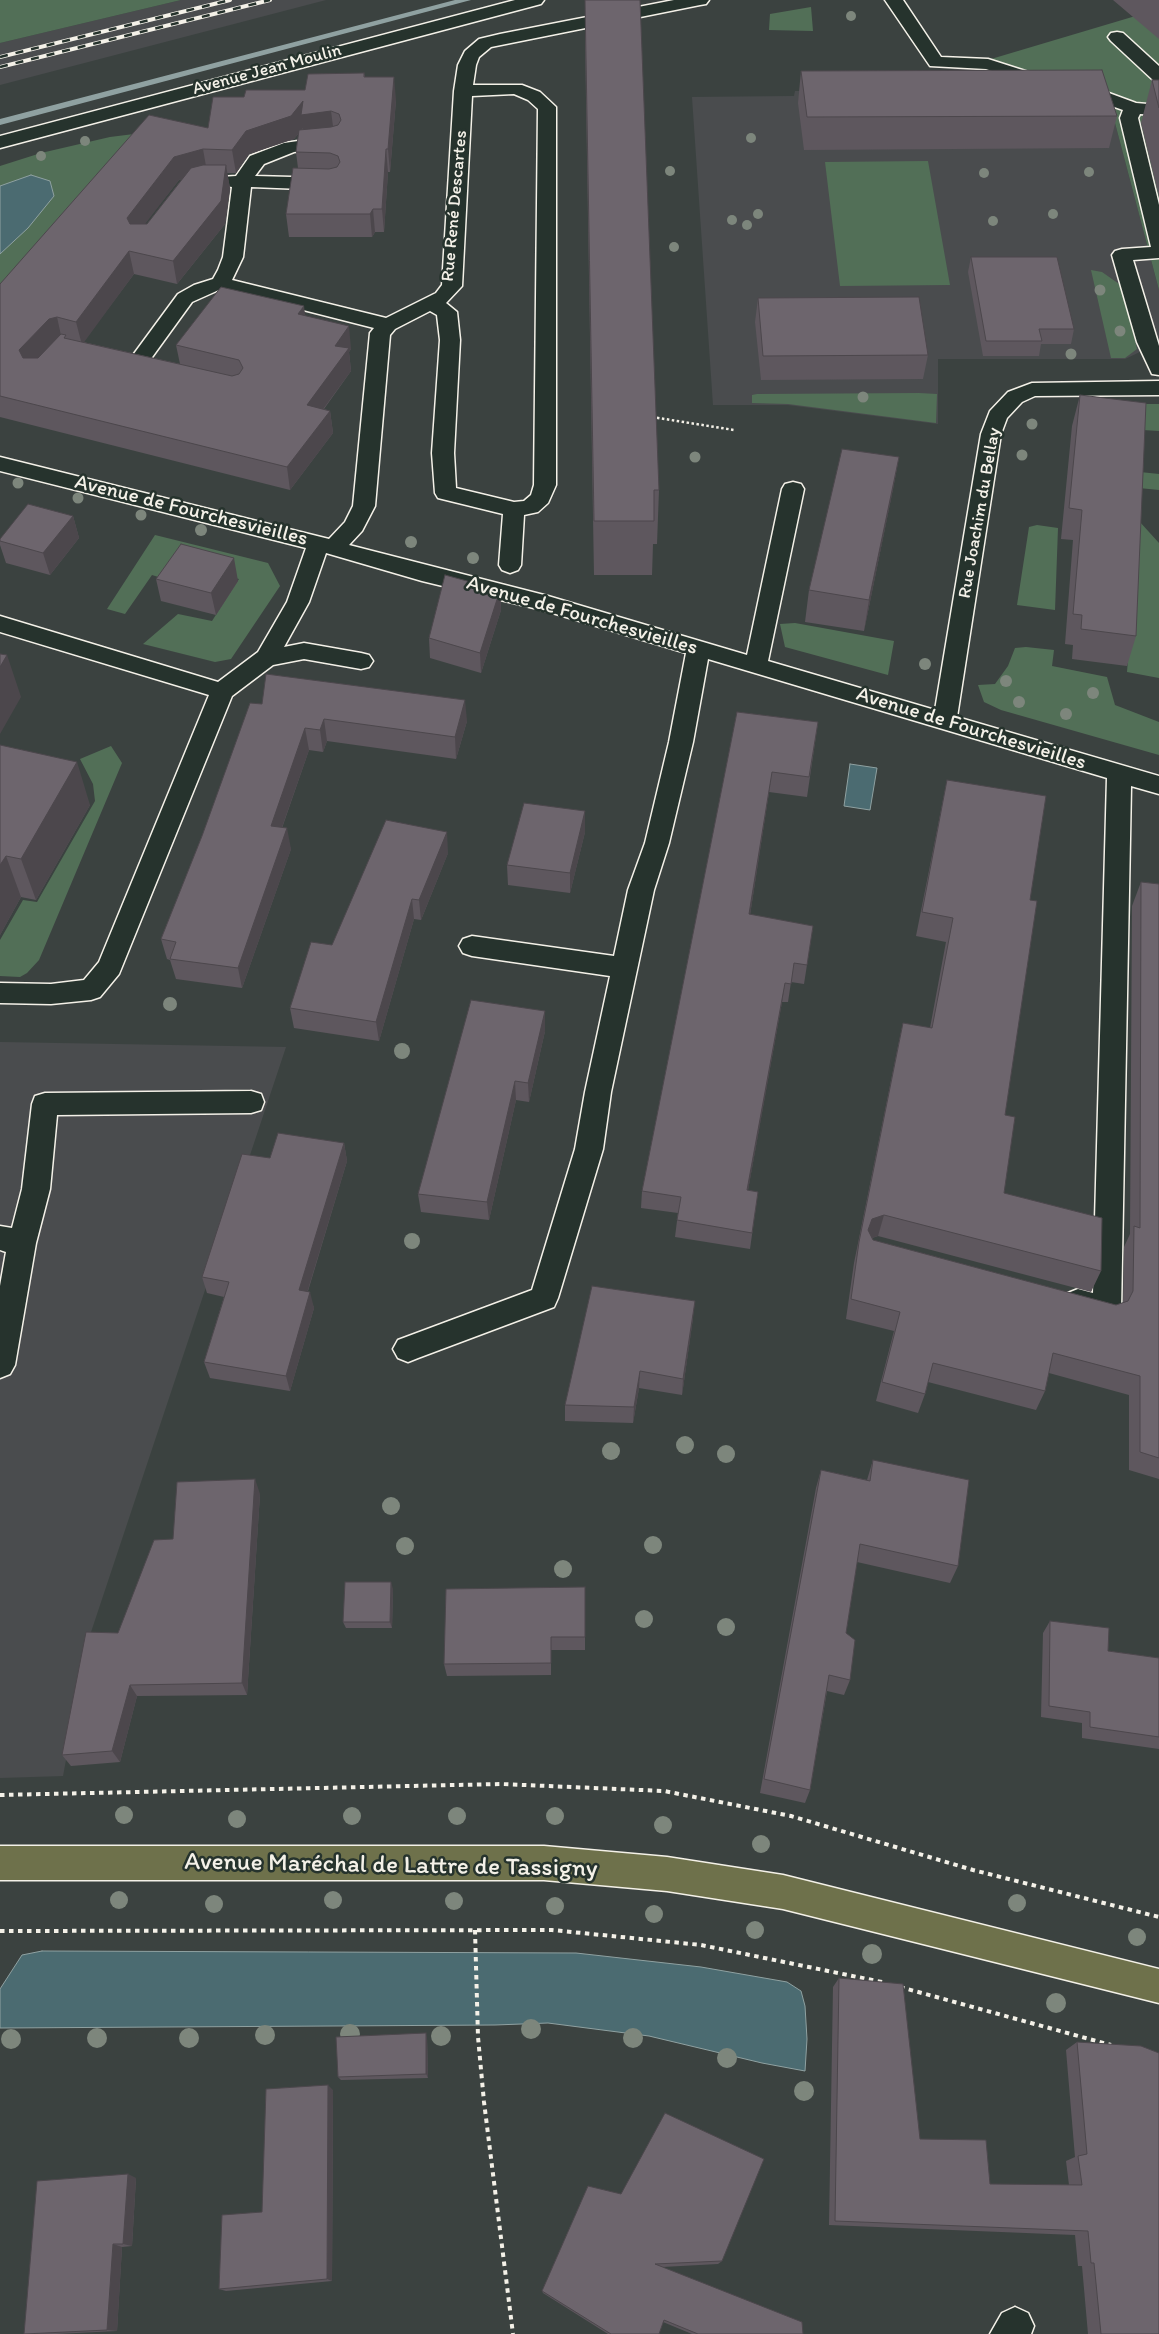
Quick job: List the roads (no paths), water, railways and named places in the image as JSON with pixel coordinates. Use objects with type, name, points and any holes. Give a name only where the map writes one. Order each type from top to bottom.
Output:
[{"type":"main road","name":"Avenue Maréchal de Lattre de Tassigny","points":[[0,1863],[544,1863],[668,1874],[783,1892],[1159,1986]]},
{"type":"street","name":"Avenue Jean Moulin","points":[[0,142],[535,0]]},
{"type":"street","name":"Rue René Descartes","points":[[388,325],[431,304],[442,297],[452,286],[463,90],[467,65],[477,49],[485,43],[600,18],[700,0]]},
{"type":"street","points":[[894,0],[936,62],[988,64],[1067,90],[1092,93],[1133,108],[1159,110]]},
{"type":"street","points":[[1116,37],[1159,76]]},
{"type":"street","points":[[431,304],[447,312],[450,340],[443,453],[446,493],[514,509],[530,507],[540,498],[545,485],[547,107],[534,96],[516,89],[463,90]]},
{"type":"street","points":[[1133,108],[1129,118],[1132,136],[1159,244]]},
{"type":"street","points":[[220,283],[233,257],[242,181],[257,160],[291,147],[333,142]]},
{"type":"street","points":[[207,180],[332,184]]},
{"type":"street","points":[[1159,252],[1122,255],[1147,342],[1159,369]]},
{"type":"street","points":[[135,366],[185,298],[201,289],[220,283],[388,325]]},
{"type":"street","points":[[0,993],[50,994],[91,990],[110,967],[222,690],[266,658],[298,602],[310,564],[327,546],[354,526],[364,506],[368,481],[380,333],[388,325]]},
{"type":"street","name":"Rue Joachim du Bellay","points":[[945,720],[991,434],[997,416],[1015,397],[1032,390],[1159,388]]},
{"type":"street","name":"Avenue de Fourchesvieilles","points":[[0,464],[548,604],[945,720],[1159,785]]},
{"type":"street","points":[[756,665],[793,489]]},
{"type":"street","points":[[510,565],[514,509]]},
{"type":"street","points":[[0,624],[222,690]]},
{"type":"street","points":[[408,1349],[544,1298],[589,1149],[598,1092],[641,890],[657,844],[698,649]]},
{"type":"street","points":[[266,658],[304,651],[361,660]]},
{"type":"street","points":[[1050,1295],[1107,1310],[1119,773]]},
{"type":"street","points":[[472,946],[625,968]]},
{"type":"street","points":[[0,1365],[11,1240],[36,1189],[45,1104],[251,1102]]},
{"type":"water","points":[[31,175],[50,181],[54,196],[28,228],[0,254],[0,186]]},
{"type":"water","points":[[850,764],[877,768],[870,810],[844,806]]},
{"type":"water","points":[[42,1951],[576,1953],[701,1967],[787,1982],[801,1991],[805,2006],[807,2039],[805,2071],[762,2063],[649,2036],[548,2023],[495,2025],[0,2028],[0,1989],[22,1955]]},
{"type":"waterway","points":[[0,122],[466,0]]},
{"type":"railway","points":[[0,57],[230,0]]},
{"type":"railway","points":[[0,67],[270,0]]}]
